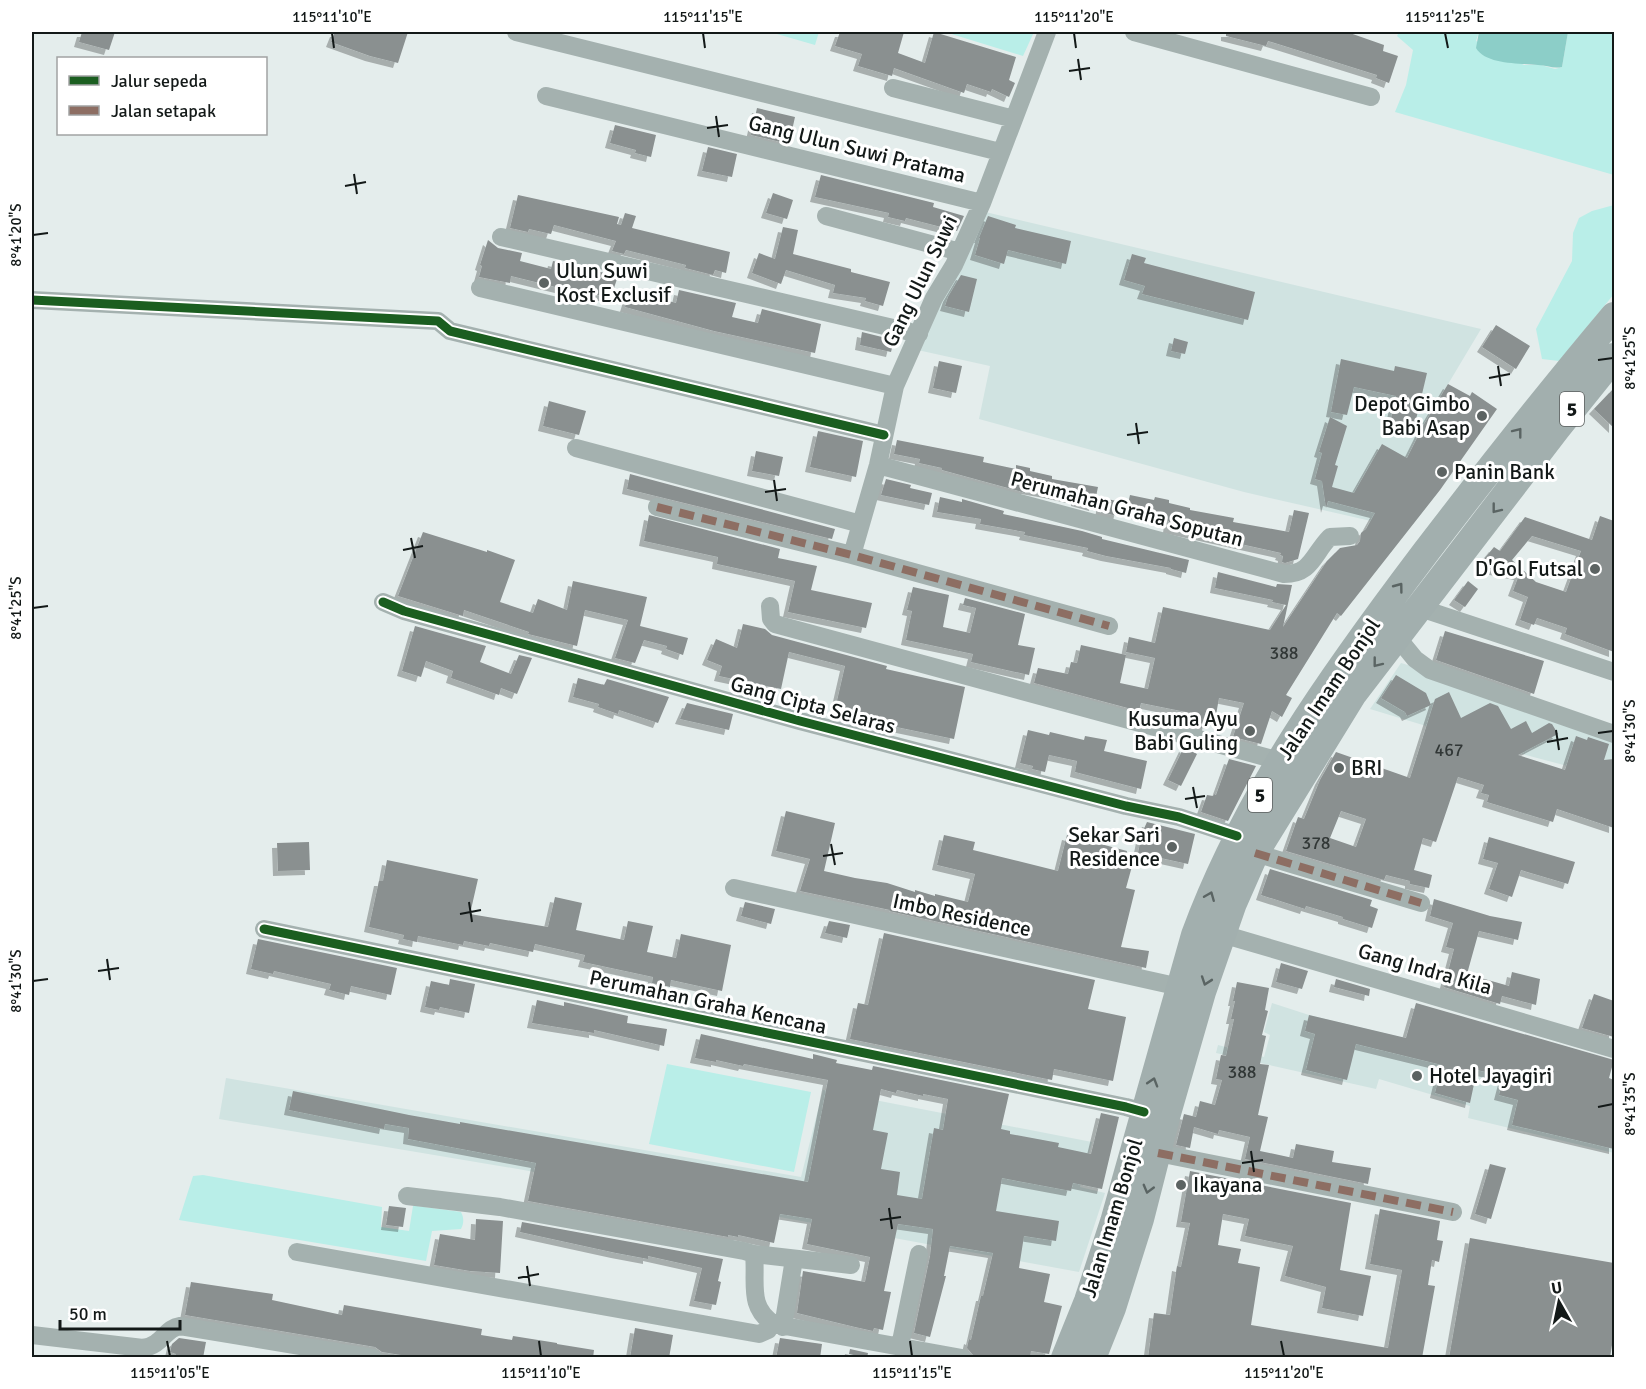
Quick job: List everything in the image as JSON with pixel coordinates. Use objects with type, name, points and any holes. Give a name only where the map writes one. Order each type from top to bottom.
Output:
[{"type":"highway","name":"Jalan Imam Bonjol","points":[[1065,1358],[1100,1304],[1140,1219],[1202,992],[1233,903],[1246,845],[1280,761],[1327,685],[1393,595],[1533,412],[1614,316]]},
{"type":"highway","name":"Jalan Imam Bonjol","points":[[1092,1358],[1114,1222],[1180,987],[1207,903],[1353,694],[1614,357]]},
{"type":"street","points":[[516,32],[1000,152]]},
{"type":"street","name":"Gang Ulun Suwi","points":[[852,555],[878,465],[895,386],[934,298],[960,252],[982,203],[1047,32]]},
{"type":"street","points":[[1134,32],[1371,97]]},
{"type":"street","points":[[893,88],[1014,119]]},
{"type":"street","name":"Gang Ulun Suwi Pratama","points":[[546,96],[982,203]]},
{"type":"street","points":[[826,216],[960,252]]},
{"type":"street","points":[[501,237],[920,334]]},
{"type":"street","points":[[480,288],[895,386]]},
{"type":"street","points":[[32,300],[438,321],[450,331],[884,435]]},
{"type":"street","points":[[576,448],[861,524]]},
{"type":"street","name":"Perumahan Graha Soputan","points":[[878,465],[1284,574],[1297,574],[1305,570],[1330,537],[1350,536]]},
{"type":"street","points":[[657,507],[852,555],[1109,626]]},
{"type":"street","name":"Gang Cipta Selaras","points":[[383,602],[415,614],[800,721],[1126,806],[1179,817],[1246,845],[1421,903]]},
{"type":"street","points":[[770,606],[771,619],[774,624],[1280,761]]},
{"type":"street","points":[[1420,608],[1614,672]]},
{"type":"street","points":[[1397,637],[1414,659],[1431,670],[1614,734]]},
{"type":"street","name":"Imbo Residence","points":[[734,888],[1180,987]]},
{"type":"street","name":"Perumahan Graha Kencana","points":[[264,929],[1144,1112]]},
{"type":"street","name":"Gang Indra Kila","points":[[1222,934],[1614,1048]]},
{"type":"street","points":[[1158,1153],[1453,1212]]},
{"type":"street","points":[[407,1196],[524,1211],[754,1254],[851,1265]]},
{"type":"street","points":[[297,1252],[759,1334],[777,1325],[794,1259]]},
{"type":"street","points":[[754,1254],[755,1302],[760,1311],[777,1325],[962,1358]]},
{"type":"street","points":[[900,1346],[920,1254]]},
{"type":"street","points":[[32,1335],[143,1348],[159,1343],[171,1329],[180,1326],[373,1358]]},
{"type":"shaded area","points":[[770,32],[819,32],[815,45]]},
{"type":"shaded area","points":[[945,32],[1034,32],[1023,56]]},
{"type":"shaded area","points":[[1399,32],[1479,32],[1476,41],[1524,65],[1541,65],[1555,69],[1562,67],[1568,32],[1614,32],[1614,175],[1395,112],[1406,85],[1413,50],[1397,36]]},
{"type":"shaded area","points":[[1479,32],[1568,32],[1562,67],[1504,62],[1487,58],[1476,48]]},
{"type":"shaded area","points":[[1614,205],[1614,294],[1559,361],[1542,359],[1536,329],[1572,261],[1573,233],[1579,218],[1592,211]]},
{"type":"shaded area","points":[[981,211],[1481,329],[1423,426],[1401,470],[1371,521],[1244,492],[979,419],[990,366],[913,349]]},
{"type":"shaded area","points":[[1401,663],[1614,726],[1614,782],[1571,767],[1370,709]]},
{"type":"shaded area","name":"Hotel Jayagiri","points":[[1272,1003],[1309,1015],[1442,1047],[1614,1096],[1614,1153],[1468,1118],[1470,1106],[1379,1079],[1376,1089],[1216,1053],[1218,1045],[1264,1057],[1270,1035],[1264,1032]]},
{"type":"shaded area","points":[[667,1064],[811,1092],[794,1172],[649,1144]]},
{"type":"shaded area","points":[[226,1078],[801,1177],[823,1090],[1092,1142],[1080,1187],[1105,1193],[1079,1272],[518,1169],[219,1119]]},
{"type":"shaded area","points":[[203,1175],[382,1207],[381,1227],[409,1231],[413,1206],[461,1212],[463,1223],[461,1229],[432,1231],[426,1261],[179,1220],[193,1176]]},
{"type":"building","points":[[82,32],[115,32],[109,50],[79,42]]},
{"type":"building","points":[[335,32],[408,32],[398,63],[331,42]]},
{"type":"building","points":[[840,32],[904,32],[898,53],[925,63],[934,32],[1016,57],[1009,80],[1015,83],[1009,97],[992,89],[991,92],[967,84],[964,93],[894,68],[892,76],[858,66],[862,54],[835,46]]},
{"type":"building","points":[[1226,32],[1347,32],[1384,45],[1383,51],[1398,56],[1389,83],[1376,78],[1377,75],[1268,41],[1266,46],[1226,36]]},
{"type":"building","points":[[757,108],[795,117],[789,144],[751,135]]},
{"type":"building","points":[[615,125],[656,135],[651,157],[610,143]]},
{"type":"building","points":[[708,147],[737,154],[732,177],[702,171]]},
{"type":"building","points":[[821,175],[934,203],[933,207],[964,216],[957,231],[906,218],[905,221],[888,217],[889,213],[815,197]]},
{"type":"building","points":[[773,193],[793,200],[787,219],[766,213]]},
{"type":"building","points":[[518,195],[619,217],[617,224],[621,225],[625,213],[636,216],[632,228],[730,252],[726,273],[715,270],[713,275],[685,268],[686,265],[626,250],[624,254],[612,251],[616,241],[554,225],[551,234],[510,228]]},
{"type":"building","points":[[988,216],[1016,225],[1015,228],[1071,241],[1066,264],[1008,250],[1004,264],[975,255]]},
{"type":"building","points":[[783,227],[798,230],[793,254],[890,282],[883,306],[865,301],[866,298],[833,293],[835,285],[786,270],[781,284],[752,273],[759,253],[775,259]]},
{"type":"building","points":[[488,240],[498,248],[522,253],[520,261],[551,269],[553,261],[618,276],[611,297],[576,292],[511,276],[510,283],[479,277],[482,266],[480,265]]},
{"type":"building","points":[[1132,254],[1146,258],[1144,263],[1255,292],[1248,320],[1142,294],[1145,286],[1124,280]]},
{"type":"building","points":[[961,275],[977,279],[969,312],[945,306]]},
{"type":"building","points":[[679,290],[736,303],[732,317],[758,323],[762,309],[821,324],[815,353],[714,331],[625,307],[629,294],[664,305],[665,300],[676,303]]},
{"type":"building","points":[[1496,325],[1530,346],[1516,369],[1482,347]]},
{"type":"building","points":[[862,332],[894,340],[891,352],[860,345]]},
{"type":"building","points":[[1174,338],[1188,342],[1185,354],[1171,351]]},
{"type":"building","points":[[1341,359],[1394,371],[1395,366],[1427,373],[1414,428],[1390,423],[1396,396],[1354,387],[1347,415],[1331,412]]},
{"type":"building","points":[[939,361],[962,366],[956,393],[933,388]]},
{"type":"building","points":[[1448,384],[1470,396],[1472,392],[1497,409],[1440,490],[1341,616],[1337,613],[1286,695],[1292,698],[1282,717],[1272,711],[1261,744],[1233,737],[1244,703],[1219,698],[1216,715],[1210,714],[1206,729],[1188,724],[1191,713],[1141,703],[1139,711],[1034,683],[1038,668],[1068,674],[1071,662],[1077,663],[1081,645],[1126,655],[1120,683],[1148,689],[1155,658],[1126,652],[1129,637],[1155,643],[1163,607],[1270,630],[1286,605],[1272,602],[1273,600],[1215,588],[1218,572],[1276,587],[1277,584],[1292,585],[1283,627],[1327,561],[1340,548],[1357,545],[1361,533],[1366,529],[1375,513],[1328,501],[1326,508],[1322,481],[1315,479],[1322,453],[1319,452],[1330,417],[1347,426],[1335,465],[1338,466],[1332,487],[1354,493],[1382,444],[1407,458]]},
{"type":"building","points":[[1614,388],[1614,428],[1594,409]]},
{"type":"building","points":[[549,401],[586,411],[579,435],[543,426]]},
{"type":"building","points":[[818,431],[863,441],[856,477],[810,467]]},
{"type":"building","points":[[897,440],[984,457],[983,462],[1016,469],[1016,465],[1030,468],[1030,471],[1052,476],[1052,479],[1098,487],[1094,506],[1049,493],[1026,489],[1025,493],[919,463],[920,459],[894,454]]},
{"type":"building","points":[[756,451],[783,457],[779,476],[752,471]]},
{"type":"building","points":[[630,474],[835,529],[832,539],[627,489]]},
{"type":"building","points":[[886,479],[932,493],[929,505],[881,495]]},
{"type":"building","points":[[1130,495],[1154,500],[1155,497],[1169,500],[1169,503],[1190,508],[1190,510],[1234,518],[1233,522],[1289,532],[1294,510],[1309,513],[1298,559],[1285,563],[1282,562],[1281,553],[1168,528],[1169,521],[1126,512]]},
{"type":"building","points":[[940,497],[962,502],[962,499],[1004,511],[1003,514],[1082,531],[1102,537],[1102,539],[1189,560],[1186,573],[1106,556],[1087,551],[1088,548],[1024,535],[1025,532],[980,524],[981,519],[937,512]]},
{"type":"building","points":[[1103,498],[1121,502],[1118,516],[1100,512]]},
{"type":"building","points":[[649,515],[780,549],[778,558],[817,566],[811,590],[872,603],[866,628],[788,612],[795,581],[717,564],[718,557],[644,541]]},
{"type":"building","points":[[1600,516],[1614,521],[1614,652],[1565,634],[1567,628],[1537,618],[1534,625],[1520,620],[1528,597],[1513,591],[1519,575],[1480,567],[1494,547],[1500,551],[1525,517],[1592,540]],"holes":[[[1532,536],[1581,551],[1566,592],[1536,582],[1512,560]]]},
{"type":"building","points":[[423,532],[515,560],[500,602],[533,613],[538,599],[567,610],[573,581],[647,597],[640,626],[688,638],[683,655],[666,649],[667,646],[644,640],[635,663],[615,658],[628,620],[585,610],[577,646],[528,634],[529,632],[464,610],[463,616],[398,596]]},
{"type":"building","points":[[1468,581],[1478,589],[1465,607],[1454,600]]},
{"type":"building","points":[[913,587],[949,595],[943,627],[970,633],[976,608],[963,605],[965,598],[1025,614],[1018,645],[1035,648],[1029,675],[971,662],[973,654],[906,640],[912,611],[907,610]]},
{"type":"building","points":[[743,624],[765,629],[772,635],[887,666],[886,669],[965,687],[954,739],[834,714],[845,666],[789,652],[781,689],[719,676],[722,666],[707,660],[716,639],[737,648]]},
{"type":"building","points":[[415,626],[486,646],[480,662],[511,674],[519,655],[532,658],[517,694],[501,688],[499,695],[451,678],[453,671],[426,661],[421,677],[402,671]]},
{"type":"building","points":[[1445,631],[1544,661],[1534,694],[1436,660]]},
{"type":"building","points":[[1396,675],[1426,693],[1431,705],[1407,716],[1405,712],[1381,698]]},
{"type":"building","points":[[578,678],[604,685],[607,679],[669,697],[658,723],[619,710],[618,714],[598,707],[599,704],[573,697]]},
{"type":"building","points":[[1449,692],[1461,718],[1490,703],[1498,706],[1511,729],[1526,721],[1532,733],[1549,723],[1552,724],[1558,734],[1518,755],[1565,770],[1576,736],[1587,740],[1588,737],[1609,744],[1604,760],[1614,759],[1614,828],[1557,809],[1553,822],[1487,802],[1489,795],[1481,793],[1484,785],[1458,777],[1436,842],[1423,838],[1414,870],[1432,875],[1429,888],[1386,875],[1384,880],[1286,851],[1298,817],[1304,819],[1320,780],[1336,752],[1410,778],[1435,699]],"holes":[[[1341,811],[1366,819],[1356,847],[1330,838]]]},
{"type":"building","points":[[687,703],[733,714],[729,730],[680,719]]},
{"type":"building","points":[[1028,730],[1049,735],[1050,732],[1084,740],[1085,736],[1107,740],[1104,751],[1147,761],[1141,789],[1075,772],[1077,761],[1049,755],[1045,772],[1020,763]]},
{"type":"building","points":[[1184,747],[1197,754],[1181,786],[1168,780]]},
{"type":"building","points":[[1229,759],[1256,766],[1228,821],[1201,812],[1207,795],[1216,795]]},
{"type":"building","points":[[786,811],[835,823],[824,871],[968,902],[975,874],[937,865],[944,835],[975,842],[973,850],[1058,871],[1067,835],[1127,851],[1126,856],[1134,859],[1126,888],[1135,890],[1121,947],[1149,951],[1146,968],[800,891],[810,859],[776,851]]},
{"type":"building","name":"Sekar Sari Residence","points":[[1147,822],[1195,834],[1188,864],[1138,853]]},
{"type":"building","points":[[1489,837],[1575,862],[1568,884],[1521,870],[1512,897],[1489,889],[1498,863],[1483,859]]},
{"type":"building","points":[[309,842],[310,870],[278,871],[277,843]]},
{"type":"building","points":[[387,860],[478,879],[470,914],[548,927],[555,897],[582,903],[576,930],[624,940],[628,921],[653,926],[647,952],[676,958],[681,934],[731,945],[722,991],[671,980],[670,987],[652,983],[653,977],[583,962],[585,955],[535,944],[533,952],[490,943],[489,946],[464,941],[463,945],[418,936],[417,942],[403,939],[404,935],[369,927],[379,881],[383,881]]},
{"type":"building","points":[[1270,869],[1372,900],[1370,906],[1378,909],[1372,928],[1306,906],[1305,909],[1261,895]]},
{"type":"building","points":[[1434,899],[1490,916],[1522,922],[1518,940],[1479,931],[1467,974],[1509,986],[1512,972],[1540,979],[1536,1005],[1502,996],[1500,1004],[1444,987],[1454,949],[1446,947],[1453,923],[1430,916]]},
{"type":"building","points":[[745,902],[775,909],[771,924],[741,916]]},
{"type":"building","points":[[829,921],[850,925],[847,938],[825,933]]},
{"type":"building","points":[[884,933],[1095,980],[1088,1009],[1126,1017],[1113,1081],[1054,1069],[1052,1080],[850,1039],[858,1003],[868,1005]]},
{"type":"building","points":[[258,939],[397,968],[391,995],[351,986],[349,995],[329,990],[331,984],[274,971],[273,974],[251,969]]},
{"type":"building","points":[[1281,963],[1308,971],[1302,989],[1276,982]]},
{"type":"building","points":[[450,979],[475,984],[469,1013],[440,1007],[439,1010],[425,1007],[431,981],[449,985]]},
{"type":"building","points":[[1336,979],[1370,989],[1369,996],[1334,987]]},
{"type":"building","points":[[1237,982],[1269,988],[1265,1010],[1268,1011],[1262,1035],[1266,1036],[1260,1064],[1269,1065],[1258,1115],[1268,1117],[1260,1151],[1293,1158],[1296,1144],[1334,1151],[1332,1162],[1371,1168],[1368,1184],[1245,1159],[1250,1137],[1219,1130],[1218,1134],[1194,1127],[1190,1148],[1176,1145],[1184,1114],[1196,1117],[1200,1101],[1215,1105],[1222,1080],[1216,1079],[1221,1055],[1226,1056],[1234,1019],[1231,1019]]},
{"type":"building","points":[[1594,994],[1614,1001],[1614,1037],[1582,1028]]},
{"type":"building","points":[[537,1000],[564,1006],[564,1002],[628,1016],[627,1023],[667,1029],[664,1046],[594,1030],[594,1033],[532,1023]]},
{"type":"building","points":[[1416,1003],[1614,1060],[1609,1078],[1614,1080],[1614,1149],[1512,1125],[1518,1100],[1499,1095],[1504,1076],[1477,1070],[1470,1103],[1435,1093],[1442,1065],[1356,1044],[1347,1080],[1306,1070],[1315,1034],[1305,1031],[1309,1015],[1406,1038]]},
{"type":"building","points":[[701,1034],[813,1059],[813,1054],[837,1060],[836,1063],[872,1070],[873,1066],[1009,1094],[1001,1129],[1010,1131],[1010,1134],[1059,1143],[1058,1147],[1091,1154],[1101,1113],[1119,1117],[1102,1189],[1073,1183],[1071,1191],[1002,1178],[996,1211],[1059,1221],[1056,1241],[1024,1236],[1019,1268],[1050,1274],[1044,1302],[1062,1306],[1049,1354],[1031,1351],[1030,1358],[985,1358],[973,1355],[967,1348],[993,1253],[950,1246],[944,1276],[946,1276],[930,1337],[914,1333],[930,1256],[933,1229],[898,1224],[884,1291],[891,1292],[883,1330],[874,1328],[873,1331],[797,1313],[803,1271],[865,1282],[870,1257],[807,1244],[812,1219],[780,1214],[774,1243],[738,1235],[738,1237],[728,1235],[728,1237],[528,1201],[536,1163],[408,1139],[409,1128],[385,1124],[384,1129],[289,1110],[293,1091],[409,1115],[808,1182],[828,1080],[744,1064],[743,1066],[695,1058]],"holes":[[[881,1089],[896,1093],[897,1090],[948,1099],[943,1130],[934,1128],[922,1199],[897,1195],[900,1172],[881,1169],[888,1133],[873,1130]]]},
{"type":"building","points":[[1490,1164],[1506,1168],[1491,1219],[1475,1214]]},
{"type":"building","points":[[1190,1171],[1351,1203],[1340,1270],[1371,1276],[1363,1316],[1322,1308],[1326,1287],[1285,1276],[1293,1246],[1245,1236],[1249,1219],[1223,1214],[1218,1245],[1241,1249],[1238,1263],[1260,1267],[1251,1325],[1388,1348],[1402,1270],[1370,1264],[1380,1209],[1440,1221],[1437,1240],[1443,1241],[1439,1262],[1432,1260],[1428,1285],[1435,1286],[1422,1358],[1148,1358],[1154,1313],[1170,1315],[1177,1266],[1181,1267],[1190,1223],[1181,1222]]},
{"type":"building","points":[[389,1206],[406,1208],[403,1227],[386,1225]]},
{"type":"building","points":[[476,1219],[503,1221],[500,1273],[434,1265],[440,1234],[475,1240]]},
{"type":"building","points":[[522,1222],[723,1259],[716,1305],[694,1301],[702,1268],[648,1256],[648,1259],[616,1253],[520,1232]]},
{"type":"building","points":[[1470,1238],[1614,1263],[1614,1332],[1610,1358],[1449,1358]]},
{"type":"building","points":[[191,1282],[273,1294],[272,1300],[342,1315],[344,1305],[482,1329],[481,1335],[512,1340],[513,1336],[557,1343],[594,1350],[593,1358],[420,1358],[382,1352],[375,1347],[185,1315]]},
{"type":"building","points":[[635,1328],[673,1335],[669,1358],[630,1358]]},
{"type":"building","points":[[179,1338],[206,1342],[203,1358],[176,1358],[176,1354],[170,1352],[172,1344]]},
{"type":"building","points":[[780,1338],[822,1344],[820,1358],[776,1358]]},
{"type":"building","points":[[850,1349],[868,1353],[867,1358],[849,1354]]},
{"type":"marked path","points":[[657,507],[852,555],[1109,626]]},
{"type":"marked path","points":[[1255,853],[1421,903]]},
{"type":"marked path","points":[[1158,1153],[1453,1212]]},
{"type":"cycle path","points":[[32,300],[438,321],[450,331],[884,435]]},
{"type":"cycle path","points":[[383,602],[404,611],[800,721],[1126,806],[1179,817],[1237,836]]},
{"type":"cycle path","points":[[264,929],[1144,1112]]},
{"type":"place","name":"Ulun Suwi Kost Exclusif","points":[[544,283]]},
{"type":"place","name":"Depot Gimbo Babi Asap","points":[[1482,416]]},
{"type":"place","name":"Panin Bank","points":[[1442,472]]},
{"type":"place","name":"D'Gol Futsal","points":[[1595,569]]},
{"type":"place","name":"Kusuma Ayu Babi Guling","points":[[1250,731]]},
{"type":"place","name":"BRI","points":[[1339,768]]},
{"type":"place","name":"Sekar Sari Residence","points":[[1172,847]]},
{"type":"place","name":"Hotel Jayagiri","points":[[1417,1076]]},
{"type":"place","name":"Ikayana","points":[[1181,1185]]}]
